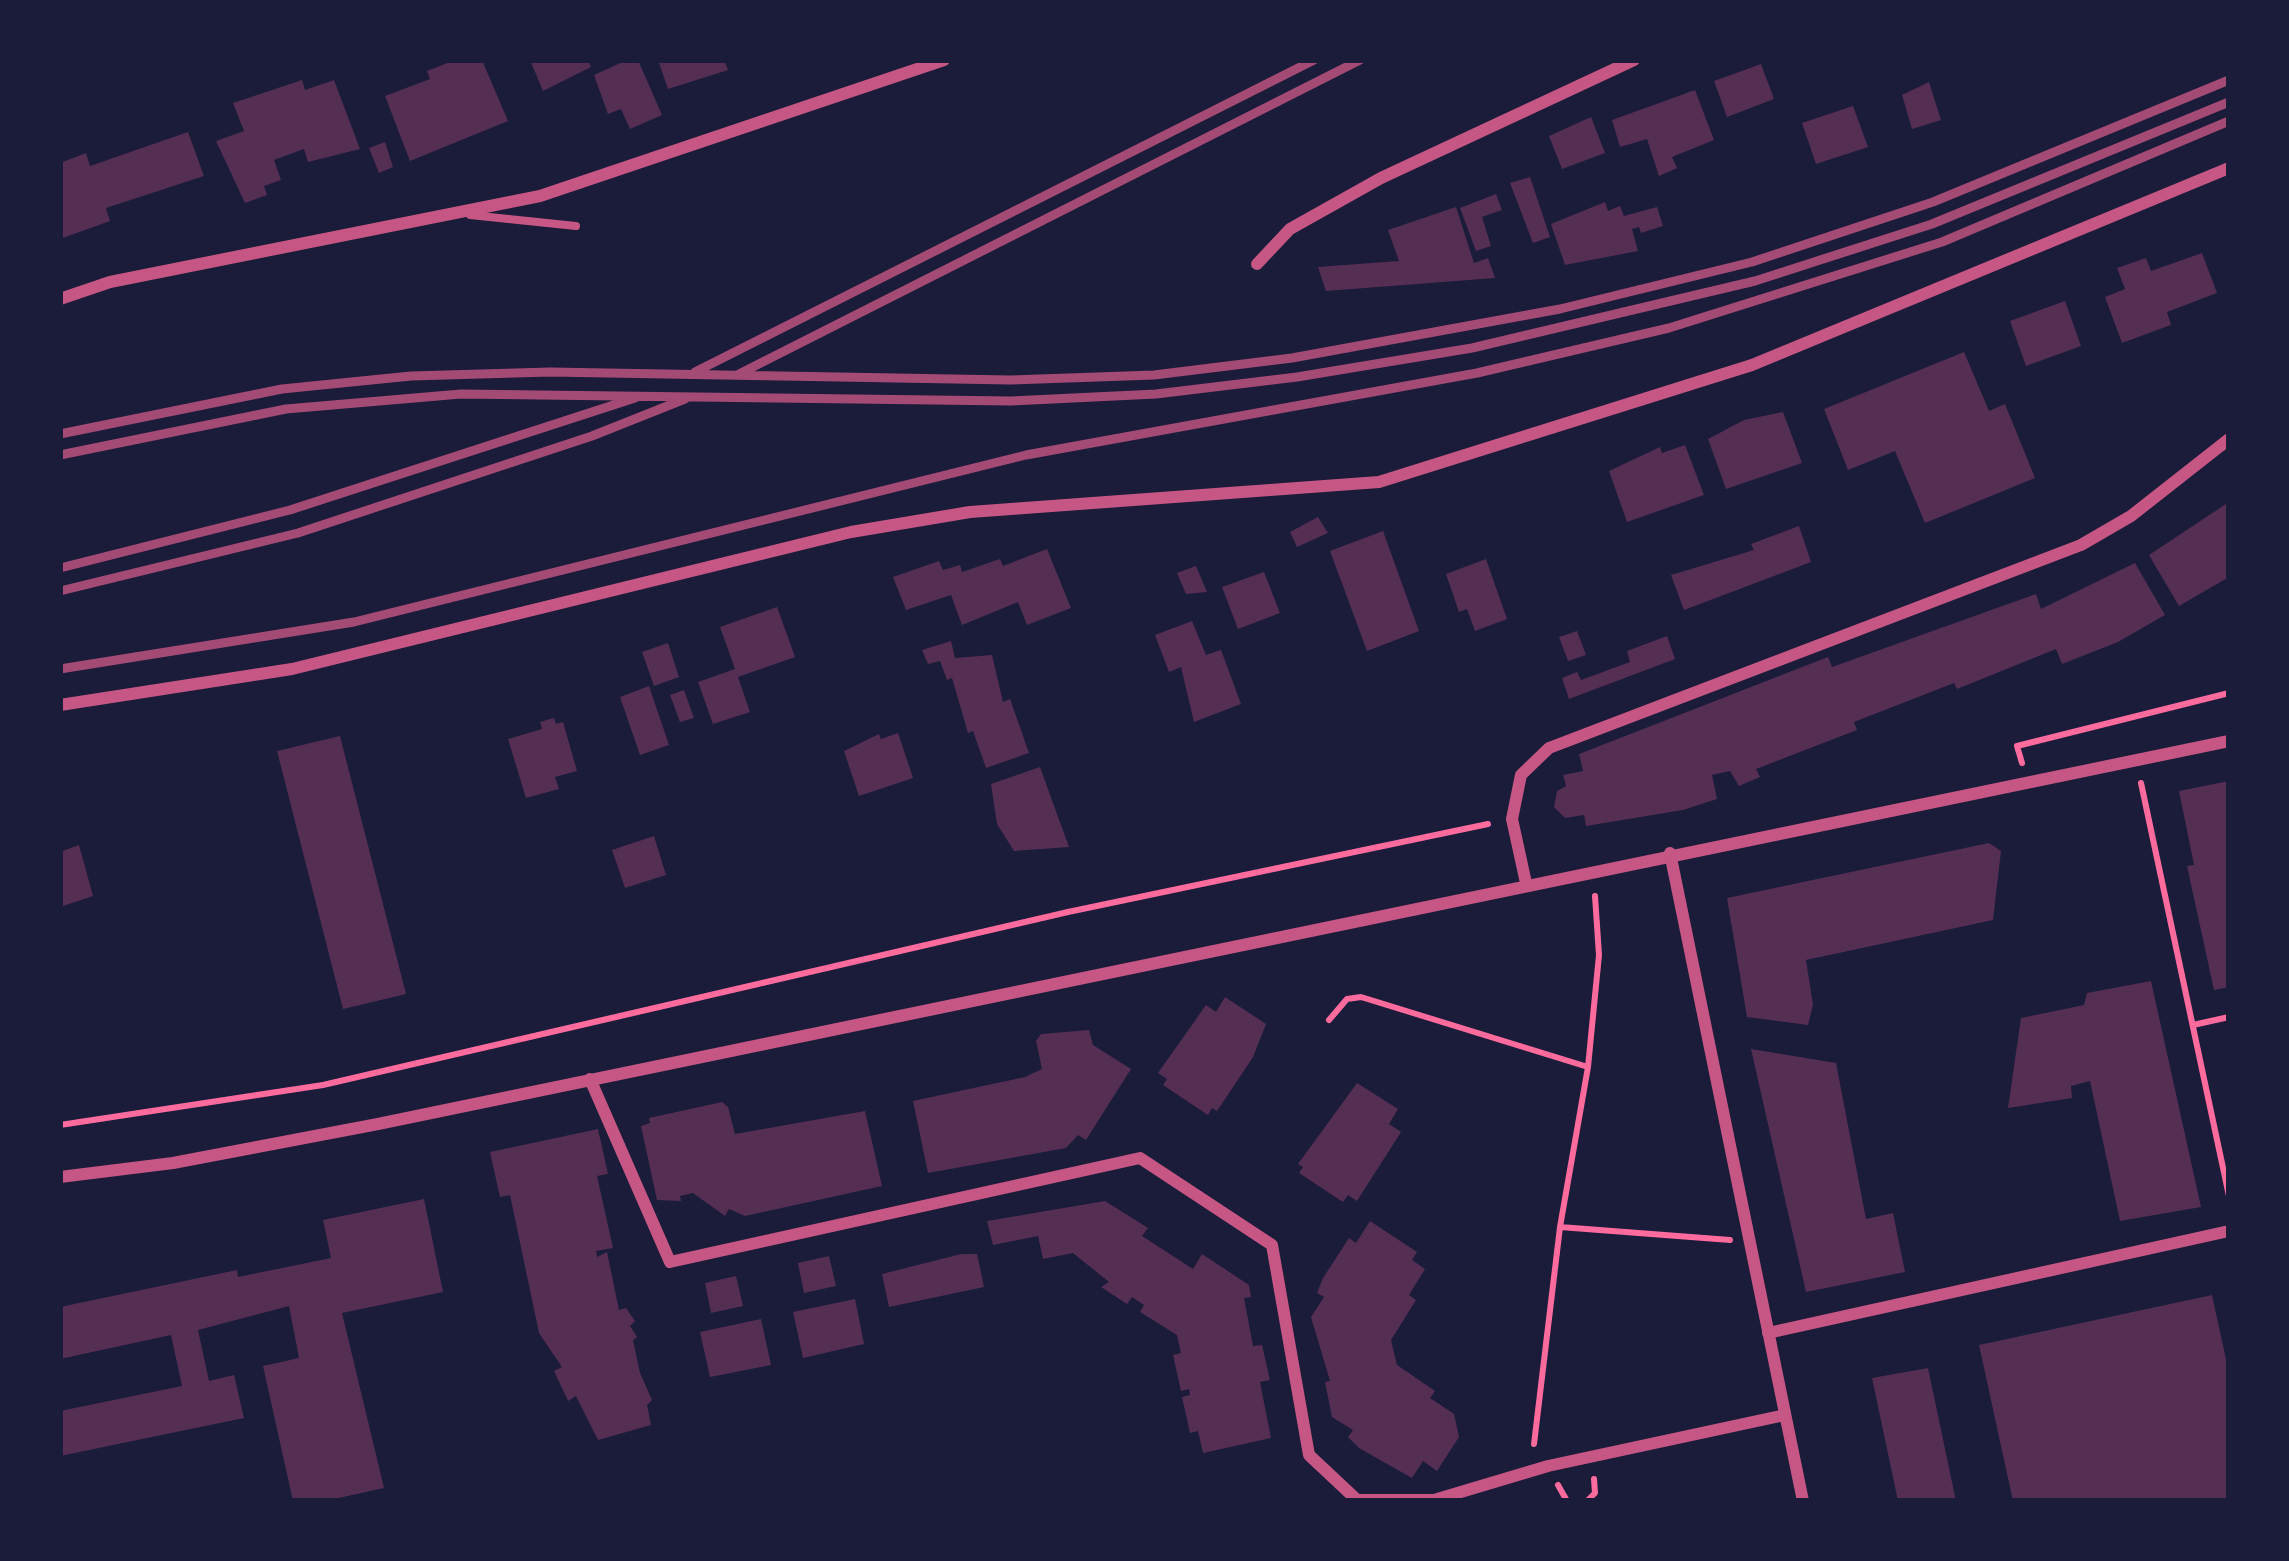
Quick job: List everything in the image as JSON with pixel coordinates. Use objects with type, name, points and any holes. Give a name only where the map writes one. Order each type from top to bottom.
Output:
[{"type":"street","points":[[60,299],[110,282],[540,196],[944,60]]},
{"type":"street","points":[[1257,264],[1290,229],[1381,178],[1634,60]]},
{"type":"street","points":[[60,705],[292,669],[851,532],[970,512],[1379,482],[1752,365],[2229,168]]},
{"type":"street","points":[[1526,883],[1512,819],[1521,775],[1549,748],[2081,545],[2131,516],[2229,439]]},
{"type":"street","points":[[60,1177],[196,1158],[590,1079],[1745,837],[1801,833],[2229,741]]},
{"type":"street","points":[[1670,853],[1803,1501]]},
{"type":"street","points":[[590,1079],[670,1262],[1140,1158],[1272,1245],[1309,1455],[1357,1500],[1434,1500],[1548,1466],[1785,1415]]},
{"type":"street","points":[[1768,1333],[2229,1231]]},
{"type":"lane","points":[[454,213],[575,226]]},
{"type":"path","points":[[2030,785],[2017,746],[2229,693]]},
{"type":"path","points":[[2137,760],[2229,1196]]},
{"type":"path","points":[[60,1125],[322,1085],[1068,912],[1512,819]]},
{"type":"path","points":[[1567,1501],[1533,1449],[1560,1227],[1588,1067],[1599,955],[1593,869]]},
{"type":"path","points":[[1329,1020],[1347,999],[1361,997],[1588,1067]]},
{"type":"path","points":[[2193,1025],[2229,1017]]},
{"type":"path","points":[[1560,1227],[1706,1241],[1749,1238]]},
{"type":"building","points":[[455,60],[482,60],[508,121],[410,161],[385,96],[430,79],[427,71]]},
{"type":"building","points":[[530,60],[588,60],[591,67],[543,91]]},
{"type":"building","points":[[638,60],[662,115],[630,129],[621,109],[608,114],[594,75]]},
{"type":"building","points":[[658,60],[724,60],[728,70],[668,89]]},
{"type":"building","points":[[1761,64],[1774,99],[1727,117],[1714,81]]},
{"type":"building","points":[[302,80],[305,90],[334,80],[360,149],[308,162],[304,149],[274,160],[281,180],[264,186],[267,195],[245,203],[216,141],[244,131],[233,103]]},
{"type":"building","points":[[1929,82],[1941,120],[1912,129],[1902,95]]},
{"type":"building","points":[[1695,90],[1714,140],[1672,157],[1677,168],[1659,176],[1647,139],[1620,147],[1612,120]]},
{"type":"building","points":[[1853,106],[1868,147],[1816,164],[1802,123]]},
{"type":"building","points":[[1591,117],[1605,153],[1562,169],[1549,136]]},
{"type":"building","points":[[188,132],[204,176],[106,208],[110,221],[60,239],[60,163],[86,153],[90,166]]},
{"type":"building","points":[[385,142],[393,167],[379,173],[369,148]]},
{"type":"building","points":[[1530,177],[1550,237],[1533,243],[1510,183]]},
{"type":"building","points":[[1496,194],[1502,210],[1482,217],[1491,246],[1476,251],[1460,208]]},
{"type":"building","points":[[1605,202],[1608,211],[1620,206],[1624,216],[1657,207],[1663,226],[1641,233],[1639,227],[1632,229],[1638,251],[1565,265],[1551,224]]},
{"type":"building","points":[[1456,207],[1474,263],[1488,258],[1495,278],[1326,291],[1318,267],[1399,261],[1388,230]]},
{"type":"building","points":[[2202,253],[2217,293],[2167,312],[2171,325],[2122,343],[2105,297],[2125,289],[2117,268],[2146,258],[2151,271]]},
{"type":"building","points":[[2065,301],[2081,346],[2026,366],[2010,321]]},
{"type":"building","points":[[1964,352],[1989,411],[2005,404],[2035,478],[1925,523],[1895,451],[1848,470],[1824,409]]},
{"type":"building","points":[[1783,412],[1802,463],[1726,489],[1708,439],[1744,420]]},
{"type":"building","points":[[1685,445],[1704,495],[1627,522],[1609,471],[1660,447],[1662,453]]},
{"type":"building","points":[[2229,502],[2229,577],[2179,606],[2149,555]]},
{"type":"building","points":[[1318,517],[1328,533],[1297,547],[1290,532]]},
{"type":"building","points":[[1799,526],[1811,562],[1684,610],[1671,575],[1754,550],[1751,544]]},
{"type":"building","points":[[1383,531],[1419,631],[1367,651],[1330,551]]},
{"type":"building","points":[[1047,549],[1071,608],[1027,625],[1018,602],[962,625],[951,595],[906,610],[893,577],[939,561],[943,570],[960,565],[962,572],[1000,559],[1003,566]]},
{"type":"building","points":[[1486,559],[1507,619],[1475,631],[1467,609],[1459,612],[1446,574]]},
{"type":"building","points":[[2135,563],[2165,615],[2118,642],[2062,664],[2056,649],[1957,689],[1954,683],[1854,722],[1857,730],[1756,769],[1760,777],[1739,786],[1730,771],[1712,775],[1717,799],[1683,810],[1586,826],[1584,815],[1565,818],[1554,807],[1557,791],[1566,786],[1563,775],[1583,771],[1579,754],[1828,657],[1832,667],[2036,594],[2041,609]]},
{"type":"building","points":[[1196,566],[1207,592],[1186,594],[1177,573]]},
{"type":"building","points":[[1264,572],[1280,613],[1238,629],[1222,587]]},
{"type":"building","points":[[777,607],[795,657],[738,677],[750,712],[713,724],[698,682],[735,669],[720,627]]},
{"type":"building","points":[[1192,621],[1206,655],[1221,650],[1241,704],[1194,722],[1181,667],[1169,672],[1155,635]]},
{"type":"building","points":[[1577,631],[1586,655],[1568,661],[1559,637]]},
{"type":"building","points":[[1667,636],[1675,659],[1569,699],[1562,678],[1577,672],[1581,680],[1630,662],[1627,651]]},
{"type":"building","points":[[951,641],[955,658],[992,655],[1003,702],[1010,699],[1029,753],[986,768],[973,731],[968,733],[952,678],[947,680],[940,661],[928,664],[922,650]]},
{"type":"building","points":[[668,643],[679,677],[654,686],[642,652]]},
{"type":"building","points":[[649,686],[669,745],[640,755],[620,697]]},
{"type":"building","points":[[684,690],[694,718],[680,722],[670,695]]},
{"type":"building","points":[[554,718],[556,724],[563,722],[577,771],[555,777],[559,789],[526,798],[508,739],[542,729],[540,722]]},
{"type":"building","points":[[898,733],[913,778],[859,796],[844,751],[879,734],[881,739]]},
{"type":"building","points":[[340,736],[406,994],[343,1009],[277,751]]},
{"type":"building","points":[[1040,767],[1069,847],[1014,851],[997,824],[991,784]]},
{"type":"building","points":[[2229,781],[2229,987],[2214,990],[2187,866],[2194,865],[2179,791]]},
{"type":"building","points":[[654,836],[666,875],[625,888],[612,850]]},
{"type":"building","points":[[1989,843],[2001,851],[1993,920],[1806,960],[1813,1005],[1808,1025],[1747,1017],[1727,898]]},
{"type":"building","points":[[79,845],[93,896],[60,907],[60,852]]},
{"type":"building","points":[[2151,981],[2201,1207],[2120,1221],[2090,1081],[2071,1086],[2072,1098],[2008,1108],[2021,1018],[2084,1005],[2087,993]]},
{"type":"building","points":[[1225,997],[1266,1024],[1253,1057],[1217,1111],[1212,1108],[1208,1115],[1163,1085],[1167,1079],[1158,1073],[1206,1005],[1216,1012]]},
{"type":"building","points":[[1089,1030],[1093,1045],[1131,1069],[1086,1140],[1078,1135],[1066,1148],[928,1173],[913,1101],[1025,1077],[1042,1069],[1036,1041],[1041,1034]]},
{"type":"building","points":[[1751,1049],[1836,1063],[1866,1219],[1893,1213],[1905,1272],[1806,1292]]},
{"type":"building","points":[[1357,1083],[1398,1109],[1389,1124],[1401,1132],[1357,1201],[1348,1195],[1343,1202],[1299,1173],[1303,1167],[1298,1164]]},
{"type":"building","points":[[722,1102],[728,1107],[735,1134],[865,1111],[882,1186],[745,1216],[729,1209],[725,1216],[693,1193],[680,1196],[681,1201],[657,1200],[641,1126],[650,1123],[649,1118]]},
{"type":"building","points":[[598,1129],[608,1174],[597,1176],[613,1248],[596,1251],[597,1257],[607,1252],[619,1310],[626,1308],[635,1321],[630,1326],[637,1337],[633,1340],[640,1373],[652,1400],[647,1405],[651,1425],[598,1440],[576,1396],[568,1401],[554,1371],[562,1367],[539,1333],[510,1195],[500,1197],[490,1152]]},
{"type":"building","points":[[424,1199],[443,1292],[342,1313],[384,1488],[325,1501],[293,1501],[263,1366],[299,1358],[289,1306],[198,1330],[209,1381],[234,1375],[244,1418],[60,1456],[60,1411],[182,1386],[171,1335],[60,1359],[60,1307],[237,1270],[238,1277],[331,1258],[323,1220]]},
{"type":"building","points":[[1105,1201],[1148,1228],[1142,1236],[1193,1269],[1202,1254],[1249,1285],[1251,1297],[1244,1298],[1253,1346],[1262,1345],[1270,1380],[1260,1382],[1271,1438],[1203,1453],[1198,1431],[1190,1433],[1182,1397],[1190,1395],[1189,1389],[1181,1391],[1173,1355],[1181,1353],[1177,1335],[1140,1312],[1144,1305],[1132,1297],[1127,1304],[1101,1287],[1109,1282],[1073,1253],[1043,1259],[1038,1236],[993,1245],[987,1221]]},
{"type":"building","points":[[1370,1221],[1417,1252],[1412,1260],[1425,1269],[1409,1295],[1416,1300],[1391,1340],[1397,1365],[1435,1391],[1430,1398],[1454,1414],[1459,1437],[1437,1471],[1423,1461],[1412,1478],[1359,1448],[1348,1437],[1353,1430],[1332,1417],[1325,1382],[1330,1381],[1311,1317],[1324,1297],[1317,1293],[1323,1278],[1349,1238],[1356,1243]]},
{"type":"building","points":[[977,1254],[984,1287],[889,1307],[882,1274]]},
{"type":"building","points":[[829,1256],[836,1286],[804,1293],[798,1263]]},
{"type":"building","points":[[736,1276],[743,1306],[711,1313],[705,1283]]},
{"type":"building","points":[[2212,1295],[2229,1373],[2229,1501],[2013,1501],[1979,1345]]},
{"type":"building","points":[[855,1299],[864,1344],[803,1358],[793,1312]]},
{"type":"building","points":[[761,1319],[771,1365],[710,1377],[700,1332]]},
{"type":"building","points":[[1928,1368],[1956,1501],[1898,1501],[1872,1378]]},
{"type":"railway","points":[[695,372],[1314,60]]},
{"type":"railway","points":[[739,374],[1360,60]]},
{"type":"railway","points":[[60,434],[282,389],[411,376],[550,372],[1011,380],[1154,375],[1292,358],[1560,309],[1752,262],[1933,202],[2229,80]]},
{"type":"railway","points":[[60,455],[286,409],[461,394],[1011,401],[1156,394],[1297,377],[1472,348],[1755,281],[1932,224],[2229,102]]},
{"type":"railway","points":[[60,669],[354,622],[1026,455],[1477,373],[1669,328],[1942,242],[2229,121]]},
{"type":"railway","points":[[60,568],[290,510],[635,398]]},
{"type":"railway","points":[[60,591],[298,533],[592,436],[685,399]]}]
